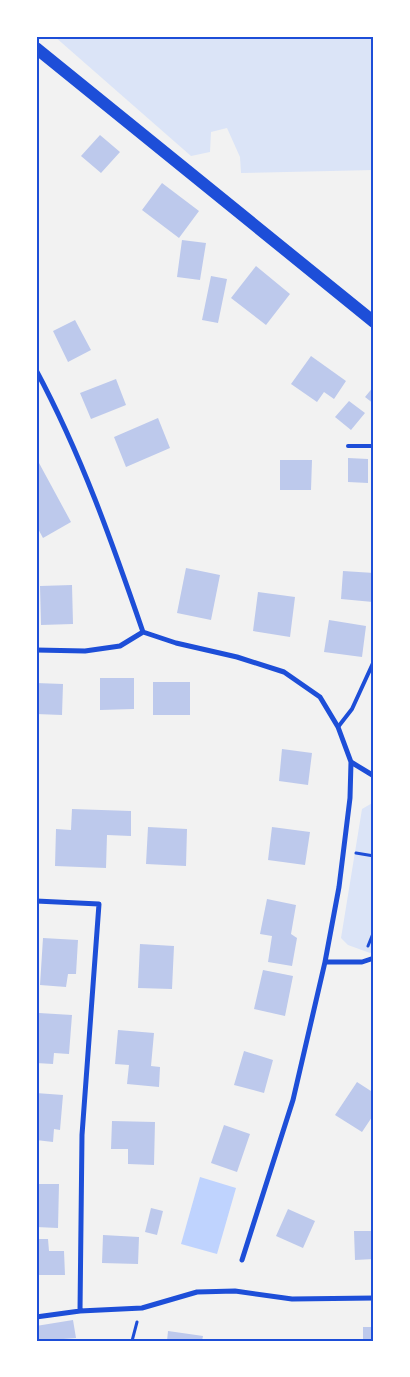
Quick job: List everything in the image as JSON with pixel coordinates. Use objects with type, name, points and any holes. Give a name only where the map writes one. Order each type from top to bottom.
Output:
[{"type":"main road","points":[[36,48],[374,322]]},
{"type":"street","points":[[36,370],[56,406],[101,510],[143,632]]},
{"type":"street","points":[[36,650],[85,651],[120,646],[143,632],[284,672],[320,697],[338,727],[352,762],[350,798],[339,887],[325,962],[293,1100],[242,1260]]},
{"type":"street","points":[[352,762],[374,776]]},
{"type":"street","points":[[36,901],[99,904],[82,1135],[80,1311]]},
{"type":"street","points":[[325,962],[362,962],[374,958]]},
{"type":"street","points":[[36,1318],[80,1311],[142,1308],[196,1292],[235,1291],[292,1299],[374,1298]]},
{"type":"lane","points":[[348,446],[374,446]]},
{"type":"lane","points":[[338,727],[352,709],[374,661]]},
{"type":"shaded area","points":[[54,36],[374,36],[374,170],[241,173],[240,157],[227,128],[211,132],[210,152],[191,156]]},
{"type":"shaded area","points":[[374,802],[374,951],[370,953],[348,945],[341,938],[362,809]]},
{"type":"water","points":[[200,1177],[236,1188],[217,1254],[181,1244]]},
{"type":"building","points":[[100,135],[120,152],[101,173],[81,156]]},
{"type":"building","points":[[162,183],[199,211],[179,238],[142,210]]},
{"type":"building","points":[[182,240],[206,243],[200,280],[177,277]]},
{"type":"building","points":[[256,266],[290,294],[266,325],[231,298]]},
{"type":"building","points":[[211,276],[227,279],[218,323],[202,320]]},
{"type":"building","points":[[75,320],[91,350],[68,362],[53,331]]},
{"type":"building","points":[[311,356],[346,381],[334,399],[324,392],[317,402],[291,384]]},
{"type":"building","points":[[116,379],[126,405],[91,419],[80,393]]},
{"type":"building","points":[[374,386],[374,404],[365,397]]},
{"type":"building","points":[[349,401],[365,413],[351,430],[335,417]]},
{"type":"building","points":[[158,418],[170,448],[126,467],[114,437]]},
{"type":"building","points":[[348,458],[368,459],[368,483],[348,482]]},
{"type":"building","points":[[280,460],[312,460],[311,490],[280,490]]},
{"type":"building","points":[[39,463],[71,522],[43,538],[36,525],[36,464]]},
{"type":"building","points":[[186,568],[220,575],[211,620],[177,613]]},
{"type":"building","points":[[343,571],[374,573],[373,602],[341,599]]},
{"type":"building","points":[[72,585],[73,624],[41,625],[40,586]]},
{"type":"building","points":[[258,592],[295,597],[290,637],[253,631]]},
{"type":"building","points":[[329,620],[366,626],[362,657],[324,652]]},
{"type":"building","points":[[100,678],[134,678],[134,709],[100,710]]},
{"type":"building","points":[[153,682],[190,682],[190,715],[153,715]]},
{"type":"building","points":[[36,683],[63,684],[62,715],[36,714]]},
{"type":"building","points":[[282,749],[312,753],[308,785],[279,781]]},
{"type":"building","points":[[72,809],[131,811],[131,836],[107,835],[106,868],[55,866],[56,829],[71,830]]},
{"type":"building","points":[[148,827],[187,829],[186,866],[146,864]]},
{"type":"building","points":[[272,827],[310,832],[305,865],[268,860]]},
{"type":"building","points":[[267,899],[296,905],[291,934],[297,938],[292,966],[268,962],[272,936],[260,934]]},
{"type":"building","points":[[43,938],[78,940],[76,974],[68,974],[66,987],[40,985]]},
{"type":"building","points":[[140,944],[174,946],[172,989],[138,988]]},
{"type":"building","points":[[263,970],[293,976],[285,1016],[254,1009]]},
{"type":"building","points":[[39,1013],[72,1015],[69,1054],[54,1053],[53,1064],[36,1063]]},
{"type":"building","points":[[118,1030],[154,1033],[151,1066],[160,1067],[159,1087],[127,1084],[129,1065],[115,1064]]},
{"type":"building","points":[[244,1051],[273,1060],[264,1093],[234,1085]]},
{"type":"building","points":[[357,1082],[374,1093],[374,1114],[362,1132],[335,1115]]},
{"type":"building","points":[[36,1093],[63,1095],[60,1130],[54,1129],[53,1142],[36,1140]]},
{"type":"building","points":[[112,1121],[155,1122],[154,1165],[128,1164],[128,1149],[111,1149]]},
{"type":"building","points":[[224,1125],[250,1134],[237,1172],[211,1163]]},
{"type":"building","points":[[36,1184],[59,1184],[58,1228],[36,1227]]},
{"type":"building","points":[[151,1208],[163,1211],[157,1235],[145,1232]]},
{"type":"building","points":[[288,1209],[315,1221],[303,1248],[276,1236]]},
{"type":"building","points":[[354,1231],[374,1231],[374,1259],[355,1260]]},
{"type":"building","points":[[103,1235],[139,1237],[138,1264],[102,1263]]},
{"type":"building","points":[[36,1239],[48,1239],[49,1251],[64,1251],[65,1275],[36,1275]]},
{"type":"building","points":[[73,1320],[76,1338],[38,1341],[36,1326]]},
{"type":"building","points":[[363,1327],[374,1327],[374,1341],[363,1341]]},
{"type":"building","points":[[168,1331],[203,1336],[202,1341],[167,1341]]}]
